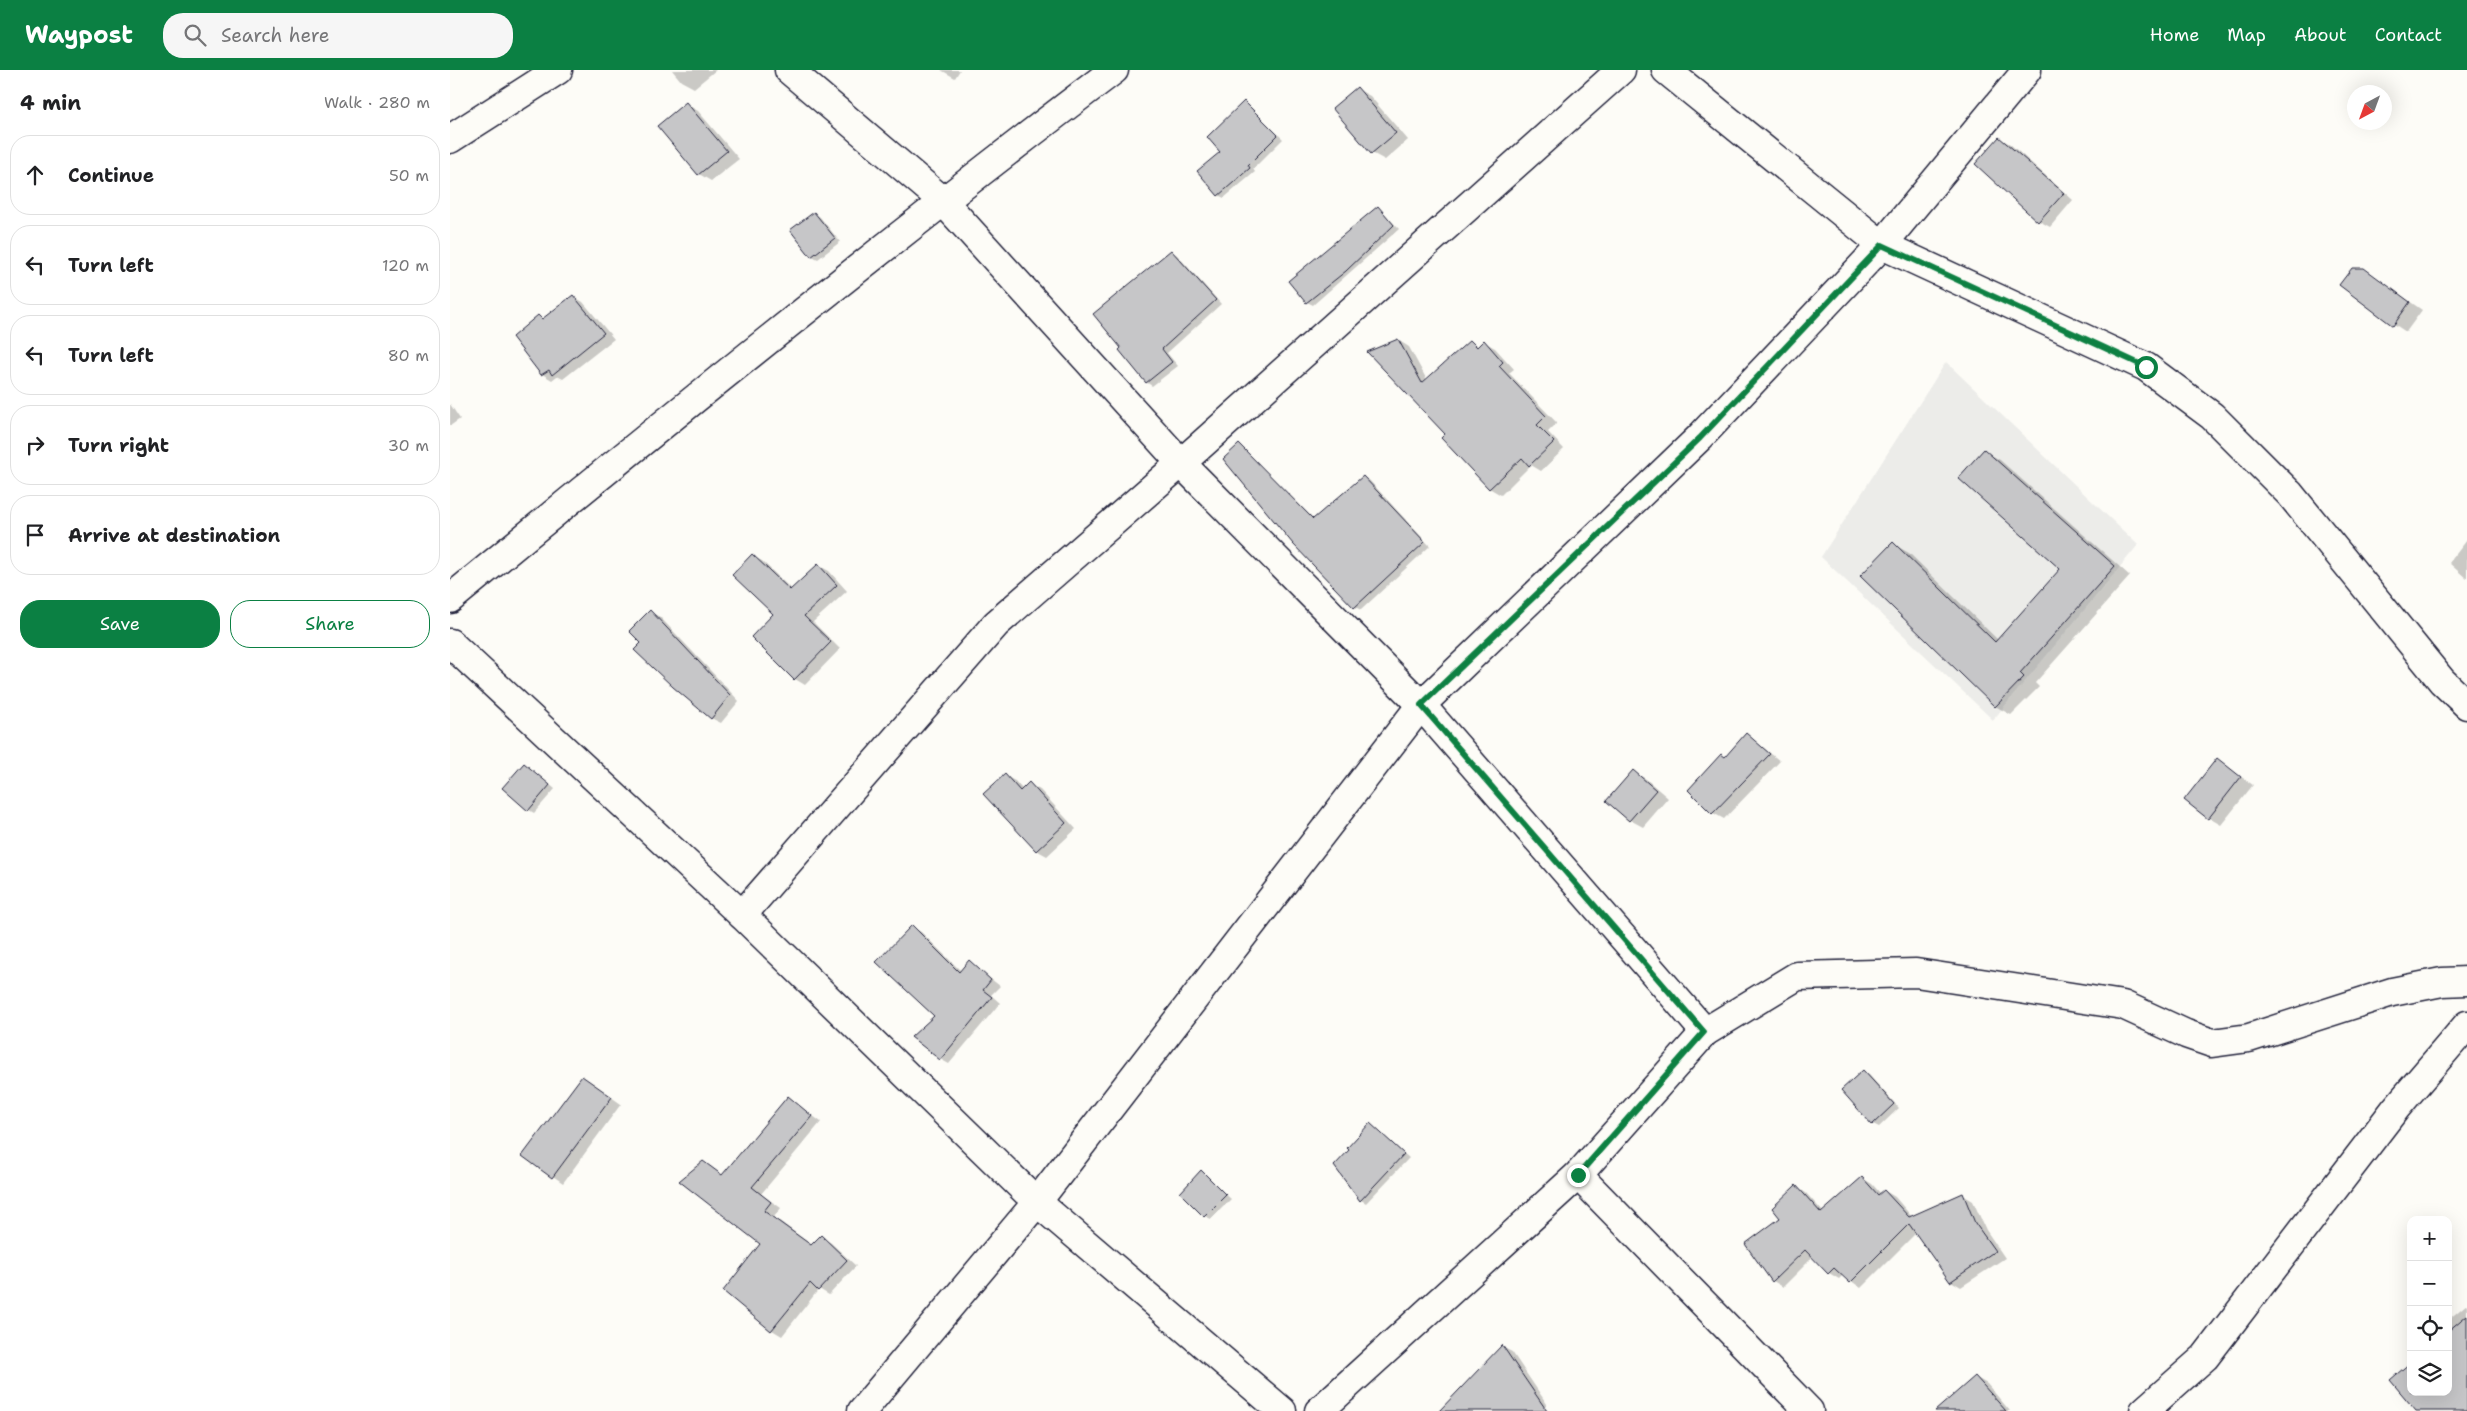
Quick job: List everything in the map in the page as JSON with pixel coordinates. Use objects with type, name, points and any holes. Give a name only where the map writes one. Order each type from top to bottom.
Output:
[{"type":"street","points":[[450,138],[558,70]]},
{"type":"street","points":[[788,70],[942,200],[1181,463],[1421,705],[1704,1032]]},
{"type":"street","points":[[450,599],[671,416],[942,200],[1114,70]]},
{"type":"street","points":[[742,915],[996,624],[1181,463],[1621,70]]},
{"type":"street","points":[[1666,70],[1882,245],[2146,367],[2212,416],[2290,494],[2442,681],[2467,705]]},
{"type":"street","points":[[862,1411],[1037,1202],[1421,705],[1700,438],[1882,245],[2027,70]]},
{"type":"street","points":[[450,642],[742,915],[1037,1202],[1282,1411]]},
{"type":"street","points":[[1319,1411],[1578,1175],[1704,1032],[1797,976],[1916,973],[2123,1005],[2186,1034],[2212,1043],[2249,1038],[2392,992],[2442,982],[2467,981]]},
{"type":"street","points":[[2144,1411],[2205,1356],[2396,1108],[2467,1025]]},
{"type":"street","points":[[1578,1175],[1809,1411]]},
{"type":"shaded area","points":[[1946,362],[2138,545],[1993,720],[1821,557]]},
{"type":"building","points":[[1357,87],[1396,133],[1371,154],[1332,108]]},
{"type":"building","points":[[1244,101],[1278,135],[1248,165],[1250,168],[1218,196],[1197,171],[1220,152],[1207,137]]},
{"type":"building","points":[[686,102],[727,151],[698,175],[657,126]]},
{"type":"building","points":[[1999,137],[2064,193],[2038,222],[1975,164]]},
{"type":"building","points":[[1378,206],[1394,225],[1346,271],[1306,303],[1288,281]]},
{"type":"building","points":[[814,212],[835,238],[811,257],[790,230]]},
{"type":"building","points":[[1171,250],[1216,300],[1162,349],[1172,362],[1146,383],[1093,314]]},
{"type":"building","points":[[2352,268],[2364,268],[2410,302],[2393,326],[2339,285]]},
{"type":"building","points":[[573,295],[604,333],[552,375],[549,370],[541,375],[512,337],[538,315],[542,319]]},
{"type":"building","points":[[1398,339],[1422,383],[1470,340],[1477,347],[1484,340],[1503,362],[1499,366],[1546,416],[1537,425],[1554,442],[1529,466],[1522,458],[1489,489],[1441,438],[1445,434],[1367,352]]},
{"type":"building","points":[[1239,444],[1313,519],[1363,476],[1425,542],[1354,608],[1293,544],[1223,459]]},
{"type":"building","points":[[1984,449],[2115,566],[2020,673],[2024,677],[1995,707],[1860,576],[1893,542],[1995,642],[2060,569],[1958,478]]},
{"type":"building","points":[[752,554],[790,590],[818,564],[837,585],[804,616],[831,642],[794,680],[751,637],[773,614],[732,575]]},
{"type":"building","points":[[650,610],[730,695],[711,719],[673,687],[634,650],[641,643],[629,631]]},
{"type":"building","points":[[1746,733],[1770,754],[1712,814],[1688,790],[1721,754],[1725,757]]},
{"type":"building","points":[[2217,758],[2241,777],[2208,819],[2184,800]]},
{"type":"building","points":[[524,763],[550,785],[528,811],[502,788]]},
{"type":"building","points":[[1633,770],[1656,790],[1629,821],[1606,801]]},
{"type":"building","points":[[1005,774],[1020,791],[1029,782],[1066,823],[1036,851],[983,794]]},
{"type":"building","points":[[912,925],[959,972],[969,960],[991,980],[983,990],[992,997],[940,1060],[911,1037],[934,1016],[876,962]]},
{"type":"building","points":[[1863,1070],[1894,1104],[1872,1125],[1841,1090]]},
{"type":"building","points":[[582,1076],[612,1097],[552,1178],[522,1156]]},
{"type":"building","points":[[788,1096],[812,1116],[752,1187],[771,1202],[764,1211],[811,1245],[821,1235],[847,1260],[818,1291],[810,1283],[771,1331],[723,1291],[760,1244],[679,1181],[703,1161],[722,1175]]},
{"type":"building","points":[[1370,1123],[1404,1154],[1360,1201],[1334,1166],[1349,1150],[1347,1148]]},
{"type":"building","points":[[1201,1170],[1226,1195],[1204,1217],[1180,1193]]},
{"type":"building","points":[[1862,1177],[1878,1195],[1884,1190],[1909,1217],[1963,1193],[1975,1223],[1995,1251],[1950,1282],[1909,1224],[1850,1283],[1834,1268],[1828,1274],[1805,1250],[1772,1282],[1745,1244],[1780,1218],[1772,1208],[1796,1185],[1821,1213]]},
{"type":"building","points":[[2467,1315],[2467,1411],[2416,1411],[2390,1380],[2407,1365],[2407,1396],[2452,1396],[2452,1328]]},
{"type":"building","points":[[1502,1345],[1547,1411],[1439,1411]]},
{"type":"building","points":[[1975,1376],[2006,1411],[1935,1411]]},
{"type":"route","points":[[1578,1175],[1704,1032],[1421,705],[1700,438],[1882,245],[2146,367]]}]
